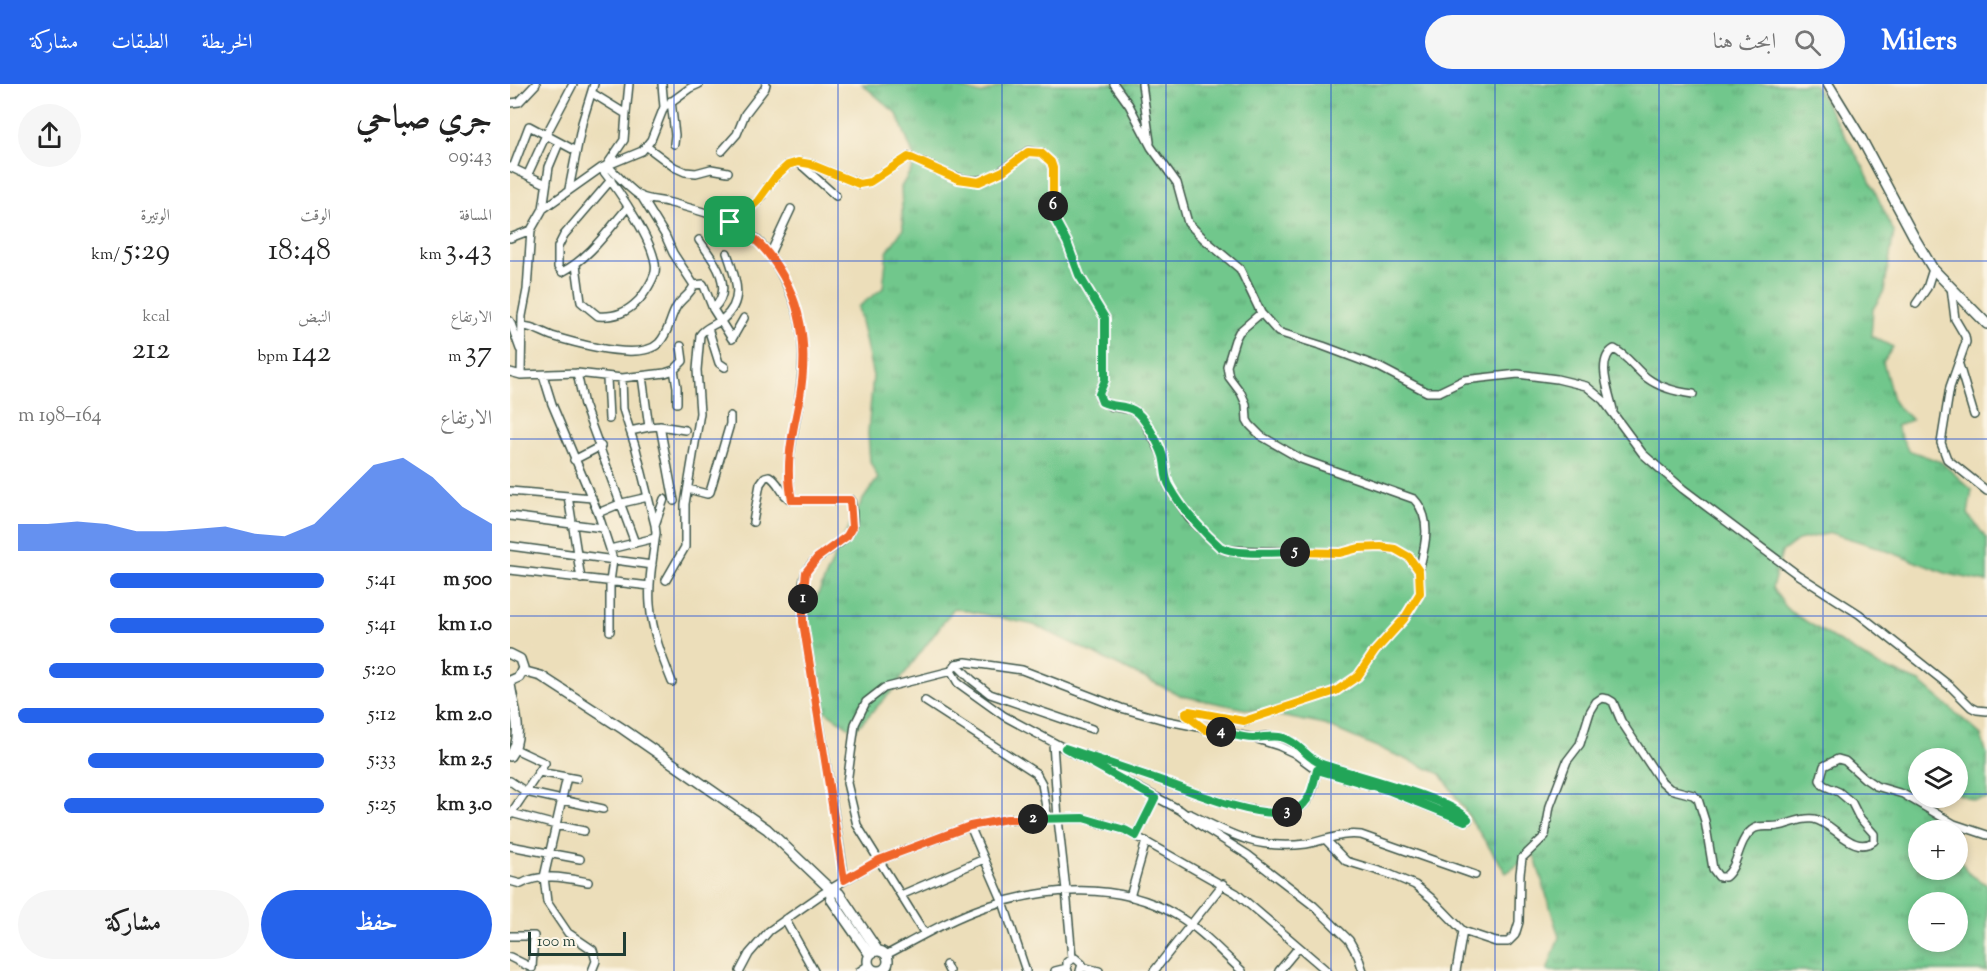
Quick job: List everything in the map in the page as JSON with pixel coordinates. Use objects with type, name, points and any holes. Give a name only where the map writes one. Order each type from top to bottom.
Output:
[{"type":"street","points":[[528,174],[573,84]]},
{"type":"street","points":[[569,189],[582,123],[594,84]]},
{"type":"street","points":[[604,166],[624,140],[629,84]]},
{"type":"street","points":[[662,84],[664,107]]},
{"type":"street","points":[[521,375],[522,316],[527,290],[531,230],[543,209],[604,166],[642,151],[651,140],[664,107],[699,84]]},
{"type":"street","points":[[722,152],[737,134],[745,114],[766,84]]},
{"type":"street","points":[[1114,84],[1129,105],[1151,147],[1176,183],[1188,223],[1240,269],[1261,313],[1278,332],[1379,367],[1427,392],[1439,392],[1464,380],[1518,374],[1557,379],[1586,386],[1604,400],[1643,454],[1683,489],[1798,575],[1859,614],[1951,687],[1971,707],[1987,711]]},
{"type":"street","points":[[1142,84],[1151,147]]},
{"type":"street","points":[[1828,84],[1861,138],[1933,268],[1983,317],[1987,324]]},
{"type":"street","points":[[510,103],[519,102],[530,86]]},
{"type":"street","points":[[592,93],[626,114]]},
{"type":"street","points":[[670,101],[675,135],[674,144]]},
{"type":"street","points":[[546,184],[511,167],[529,126],[576,151]]},
{"type":"street","points":[[543,209],[549,167],[559,143]]},
{"type":"street","points":[[646,146],[674,167],[685,172],[696,173],[711,168],[728,172]]},
{"type":"street","points":[[730,222],[757,202],[781,170],[798,162],[810,164],[859,184],[870,182],[908,157],[958,179],[979,182],[1003,171],[1028,152],[1041,153],[1051,162],[1053,168],[1053,216],[1067,242],[1079,275],[1105,318],[1105,380],[1099,394],[1100,399],[1110,406],[1134,410],[1144,421],[1163,456],[1168,484],[1189,518],[1226,550],[1340,553],[1359,548],[1381,547],[1395,549],[1409,557],[1419,571]]},
{"type":"street","points":[[798,162],[836,196]]},
{"type":"street","points":[[576,265],[581,302],[598,316],[613,316],[627,311],[643,295],[655,272],[649,241],[604,166]]},
{"type":"street","points":[[604,166],[641,196],[666,235],[673,254],[694,285]]},
{"type":"street","points":[[611,180],[564,235],[558,247],[558,267],[562,272],[576,265],[627,207]]},
{"type":"street","points":[[641,196],[699,210],[730,222],[749,233],[770,254],[789,286],[801,323],[804,350],[800,393],[789,451],[789,487],[792,500]]},
{"type":"street","points":[[770,254],[791,209]]},
{"type":"street","points":[[510,238],[531,230]]},
{"type":"street","points":[[699,240],[720,272],[723,283],[721,300],[713,309]]},
{"type":"street","points":[[666,580],[685,547],[685,504],[700,413],[697,370],[700,335],[720,322],[736,304],[738,288],[727,253]]},
{"type":"street","points":[[1916,304],[1927,288],[1933,268]]},
{"type":"street","points":[[694,285],[703,284],[713,309],[732,339],[744,318]]},
{"type":"street","points":[[522,326],[531,326],[573,342],[631,352],[646,350],[657,345],[669,330],[677,306],[694,285]]},
{"type":"street","points":[[1951,287],[1955,319],[1966,338],[1949,394],[1941,443],[1947,459],[1987,491]]},
{"type":"street","points":[[1206,730],[1186,715],[1186,712],[1244,721],[1336,691],[1358,676],[1375,651],[1404,619],[1420,593],[1419,571],[1426,542],[1425,514],[1414,500],[1301,459],[1261,436],[1247,420],[1246,404],[1229,377],[1227,366],[1239,332],[1261,313]]},
{"type":"street","points":[[520,351],[510,320],[522,316]]},
{"type":"street","points":[[708,328],[719,363],[725,367]]},
{"type":"street","points":[[510,372],[521,375],[577,374],[607,378],[665,373],[674,370],[683,361],[681,346]]},
{"type":"street","points":[[1613,413],[1604,384],[1605,358],[1608,352],[1614,349],[1649,379],[1679,392],[1693,394]]},
{"type":"street","points":[[1959,365],[1974,415]]},
{"type":"street","points":[[674,370],[677,403]]},
{"type":"street","points":[[577,374],[584,405],[635,543]]},
{"type":"street","points":[[543,375],[552,405],[598,513],[613,560],[610,582],[610,631]]},
{"type":"street","points":[[642,376],[649,427]]},
{"type":"street","points":[[607,378],[609,419]]},
{"type":"street","points":[[622,378],[623,409],[656,525],[650,605],[660,653],[672,682]]},
{"type":"street","points":[[688,489],[707,494],[710,492],[730,424],[730,416]]},
{"type":"street","points":[[630,431],[660,426],[685,430]]},
{"type":"street","points":[[660,426],[674,501]]},
{"type":"street","points":[[574,460],[601,446]]},
{"type":"street","points":[[753,522],[760,484],[765,477],[769,476],[774,479],[785,497],[792,500],[850,500],[852,527],[847,536],[817,558],[806,572],[803,591],[803,622],[844,880]]},
{"type":"street","points":[[510,491],[592,498]]},
{"type":"street","points":[[568,496],[581,579]]},
{"type":"street","points":[[598,513],[622,503],[649,500],[664,499],[685,504]]},
{"type":"street","points":[[656,525],[664,499]]},
{"type":"street","points":[[510,516],[603,528]]},
{"type":"street","points":[[610,549],[656,538]]},
{"type":"street","points":[[510,546],[652,565]]},
{"type":"street","points":[[510,570],[650,586]]},
{"type":"street","points":[[510,654],[520,659],[522,671],[517,679],[510,682],[518,734],[513,753],[545,763],[511,814],[584,831]]},
{"type":"street","points":[[925,934],[858,825],[847,783],[855,724],[866,702],[884,688],[951,672],[956,664],[966,662],[1022,670],[1121,708],[1206,730],[1254,738],[1287,749],[1317,770],[1390,791],[1462,820],[1468,820],[1463,814],[1426,797],[1316,762],[1295,744],[1283,738],[1266,736],[1254,738]]},
{"type":"street","points":[[956,664],[990,694],[1092,729]]},
{"type":"street","points":[[522,671],[541,676],[614,723],[767,829],[830,889],[831,899],[882,959]]},
{"type":"street","points":[[951,672],[958,683],[1004,716],[1053,743],[1241,807],[1270,813],[1291,812],[1303,806],[1311,796],[1317,770]]},
{"type":"street","points":[[1326,840],[1346,861],[1382,871],[1415,885],[1463,931],[1504,943],[1515,935],[1520,911],[1522,858],[1545,836],[1550,806],[1567,761],[1580,744],[1590,712],[1596,702],[1602,698],[1613,702],[1621,721],[1660,780],[1670,789],[1693,795],[1698,799],[1705,821],[1713,869],[1719,877],[1725,877],[1731,873],[1747,836],[1752,829],[1758,826],[1777,827],[1804,818],[1815,819],[1825,823],[1850,842],[1861,845],[1874,841],[1874,834],[1859,817],[1852,803],[1820,780],[1824,766],[1838,759],[1845,761],[1876,786],[1903,794],[1954,824],[1987,836]]},
{"type":"street","points":[[925,701],[1036,773],[1042,784],[1048,819]]},
{"type":"street","points":[[1053,743],[1072,958]]},
{"type":"street","points":[[1065,748],[1155,798],[1234,836],[1265,845],[1289,845],[1350,834],[1367,836],[1475,875]]},
{"type":"street","points":[[539,772],[577,778]]},
{"type":"street","points":[[567,777],[544,877],[547,902],[568,933],[593,950],[596,961],[592,971]]},
{"type":"street","points":[[510,781],[526,792],[603,809]]},
{"type":"street","points":[[1136,836],[1155,798]]},
{"type":"street","points":[[1180,810],[1248,855],[1314,906],[1349,940],[1363,971]]},
{"type":"street","points":[[740,971],[769,931],[830,889],[879,860],[970,826],[1007,819],[1083,818],[1125,830],[1223,884],[1252,905],[1327,971]]},
{"type":"street","points":[[970,826],[1003,902],[1026,971]]},
{"type":"street","points":[[1130,897],[1146,841]]},
{"type":"street","points":[[510,846],[580,859]]},
{"type":"street","points":[[901,895],[984,859]]},
{"type":"street","points":[[510,881],[521,884],[529,879],[544,877],[588,882]]},
{"type":"street","points":[[1154,971],[1223,884]]},
{"type":"street","points":[[860,971],[875,969],[882,959],[925,934],[985,907],[1066,890],[1114,893],[1167,910],[1190,924],[1233,968],[1242,971]]},
{"type":"street","points":[[785,919],[814,971]]},
{"type":"street","points":[[1456,971],[1463,931]]},
{"type":"street","points":[[510,936],[534,936],[532,968],[510,957]]},
{"type":"street","points":[[1279,971],[1299,947]]},
{"type":"street","points":[[1055,971],[1067,969],[1067,962],[1072,958],[1078,959],[1081,969],[1099,971]]},
{"type":"street","points":[[875,969],[868,960],[882,959]]},
{"type":"street","points":[[519,971],[523,963]]},
{"type":"green space","points":[[862,84],[950,84],[980,94],[1007,84],[1814,84],[1863,166],[1894,232],[1884,291],[1873,309],[1871,336],[1893,347],[1883,362],[1894,403],[1912,420],[1896,426],[1908,450],[1941,462],[1972,490],[1968,514],[1987,539],[1987,582],[1948,574],[1874,546],[1831,533],[1798,540],[1782,552],[1772,588],[1789,611],[1879,666],[1920,682],[1981,735],[1987,755],[1987,799],[1974,800],[1968,798],[1968,748],[1908,748],[1908,808],[1924,808],[1932,820],[1908,820],[1908,880],[1968,880],[1968,873],[1987,885],[1987,971],[1547,971],[1559,937],[1534,854],[1506,873],[1441,774],[1325,725],[1182,696],[1034,625],[954,608],[891,692],[854,731],[824,710],[807,619],[862,501],[878,478],[870,462],[868,433],[873,376],[858,307],[883,288],[887,252],[903,229],[901,187],[916,162],[897,114]]},
{"type":"route","points":[[1028,152],[1041,153],[1051,162],[1053,168],[1053,216],[1067,242],[1079,275],[1105,318],[1105,380],[1099,394],[1100,399],[1110,406],[1134,410],[1144,421],[1163,456],[1168,484],[1189,518],[1226,550],[1340,553],[1359,548],[1381,547],[1395,549],[1409,557],[1419,571],[1420,593],[1404,619],[1375,651],[1358,676],[1336,691],[1244,721],[1189,711],[1186,715],[1206,730],[1254,738],[1275,736],[1290,740],[1316,762],[1417,794],[1463,814],[1468,820],[1462,820],[1390,791],[1317,770],[1311,796],[1303,806],[1291,812],[1270,813],[1241,807],[1193,792],[1065,748],[1155,798],[1136,836],[1125,830],[1083,818],[1028,818],[985,822],[879,860],[844,880],[803,622],[803,591],[806,572],[817,558],[847,536],[852,527],[850,500],[792,500],[789,487],[789,451],[800,393],[804,350],[801,323],[789,286],[770,254],[749,233],[730,222],[757,202],[781,170],[793,163],[810,164],[859,184],[870,182],[908,157],[958,179],[979,182],[1003,171],[1028,152]]}]
